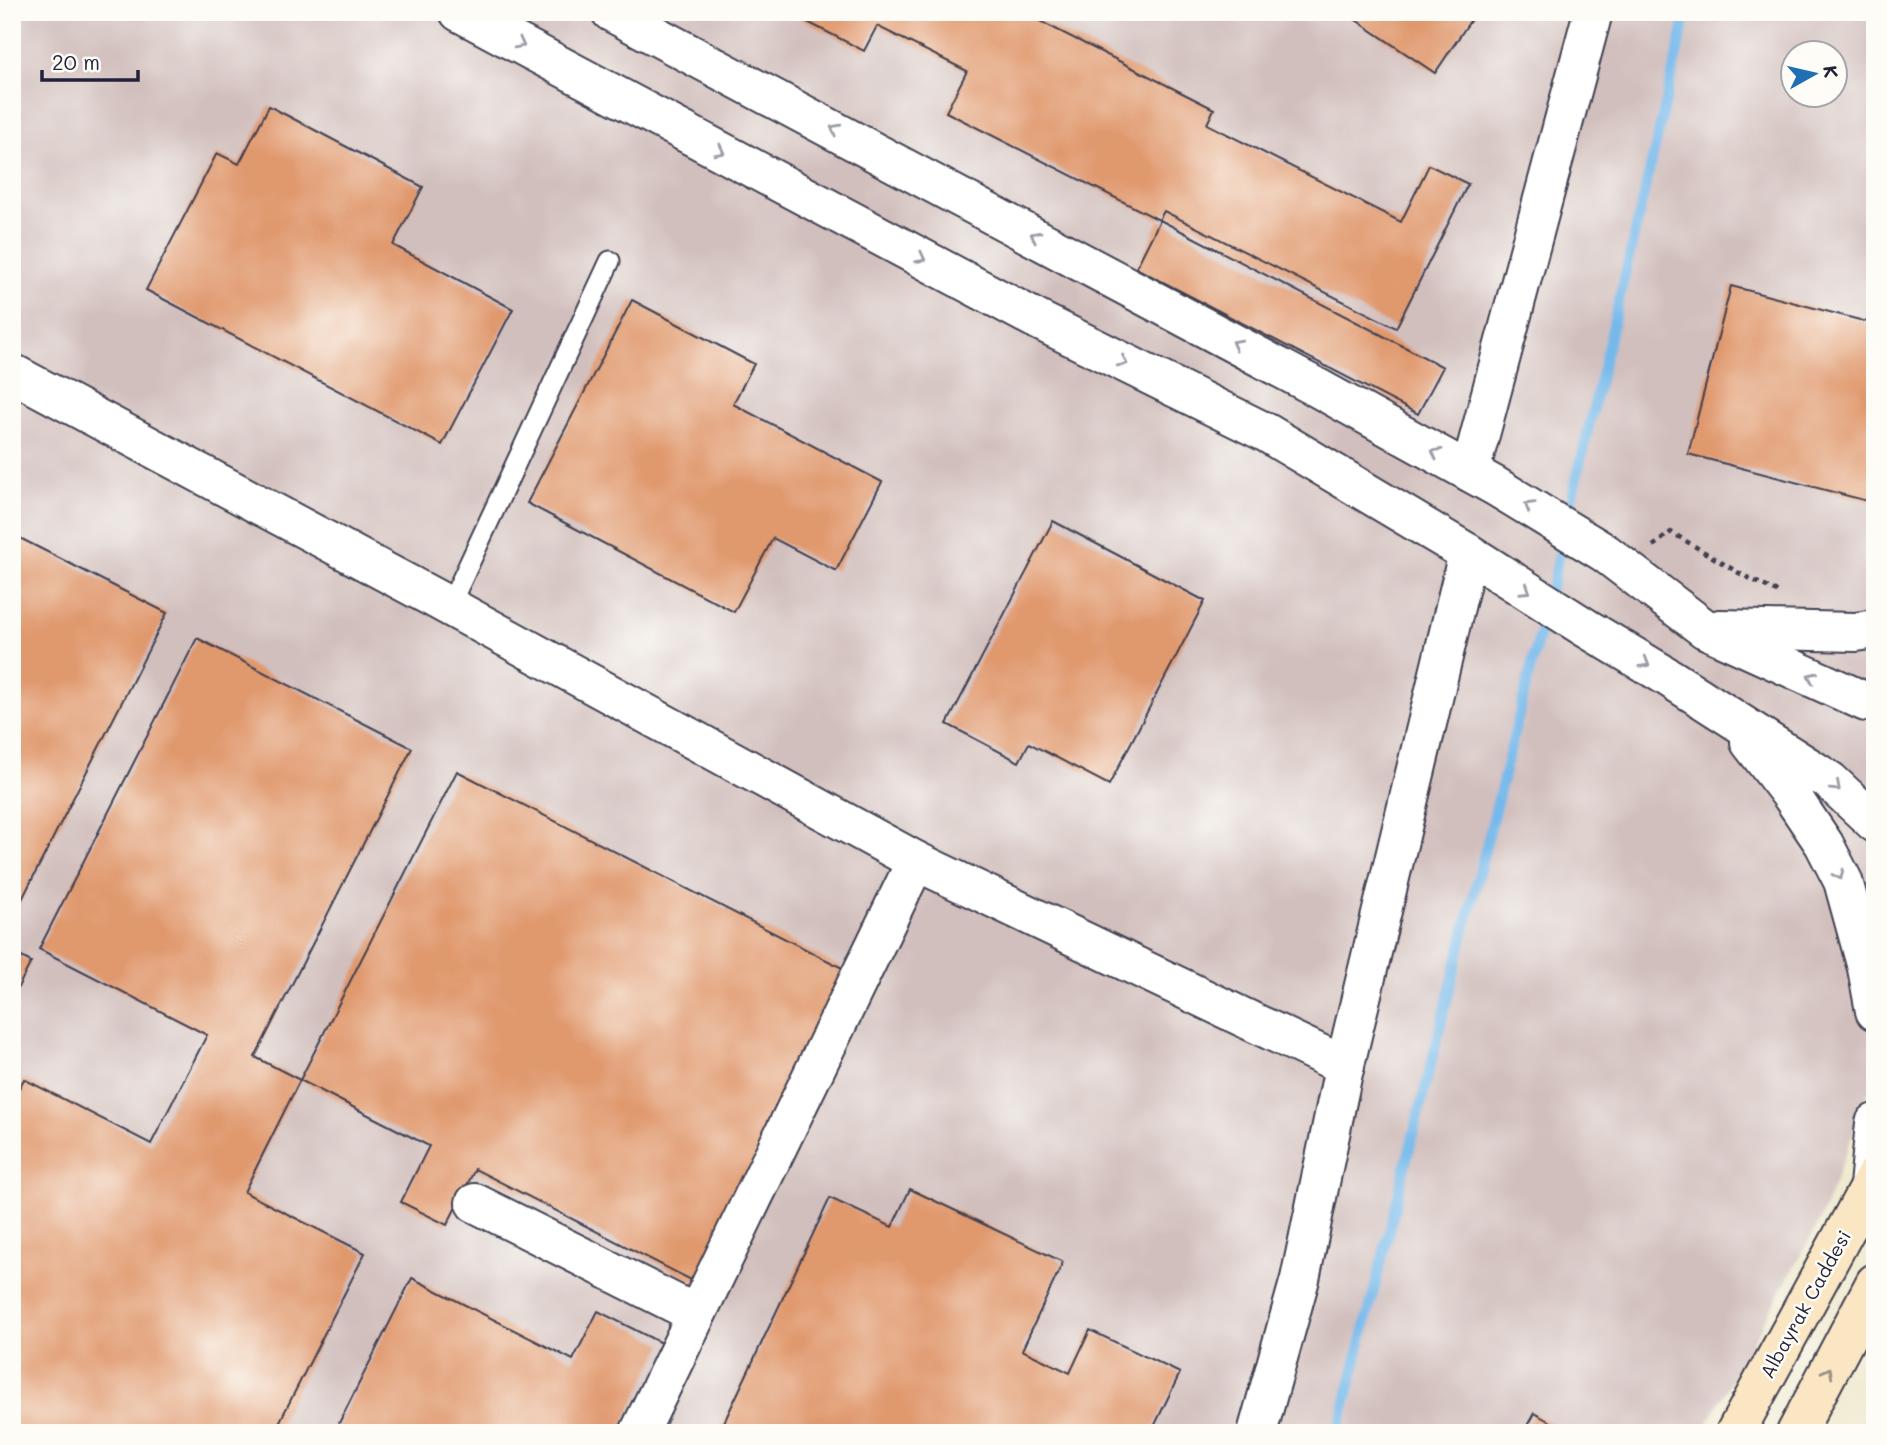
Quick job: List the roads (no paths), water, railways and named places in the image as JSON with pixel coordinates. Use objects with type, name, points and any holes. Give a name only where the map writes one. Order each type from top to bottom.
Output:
[{"type":"main road","name":"Albayrak Caddesi","points":[[1735,1433],[1872,1181]]},
{"type":"main road","points":[[1796,1433],[1869,1315],[1875,1283]]},
{"type":"street","points":[[459,12],[1038,320],[1267,433],[1468,553],[1732,718],[1830,781],[1875,823]]},
{"type":"street","points":[[611,12],[1205,327],[1483,479],[1614,560],[1704,629],[1866,702],[1875,703]]},
{"type":"street","points":[[1483,479],[1593,12]]},
{"type":"street","points":[[12,373],[916,861],[1345,1066]]},
{"type":"street","points":[[1257,1433],[1300,1279],[1345,1066],[1468,553]]},
{"type":"street","points":[[1704,629],[1856,632],[1875,628]]},
{"type":"street","points":[[1732,718],[1791,795],[1824,844],[1843,881],[1867,968],[1875,1011]]},
{"type":"street","points":[[639,1433],[916,861]]},
{"type":"street","points":[[1872,1181],[1875,1123]]},
{"type":"street","points":[[475,1203],[696,1314]]},
{"type":"lane","points":[[449,607],[610,261]]},
{"type":"waterway","points":[[1567,519],[1687,12]]},
{"type":"waterway","points":[[1550,594],[1563,537]]},
{"type":"waterway","points":[[1338,1433],[1545,612]]}]
